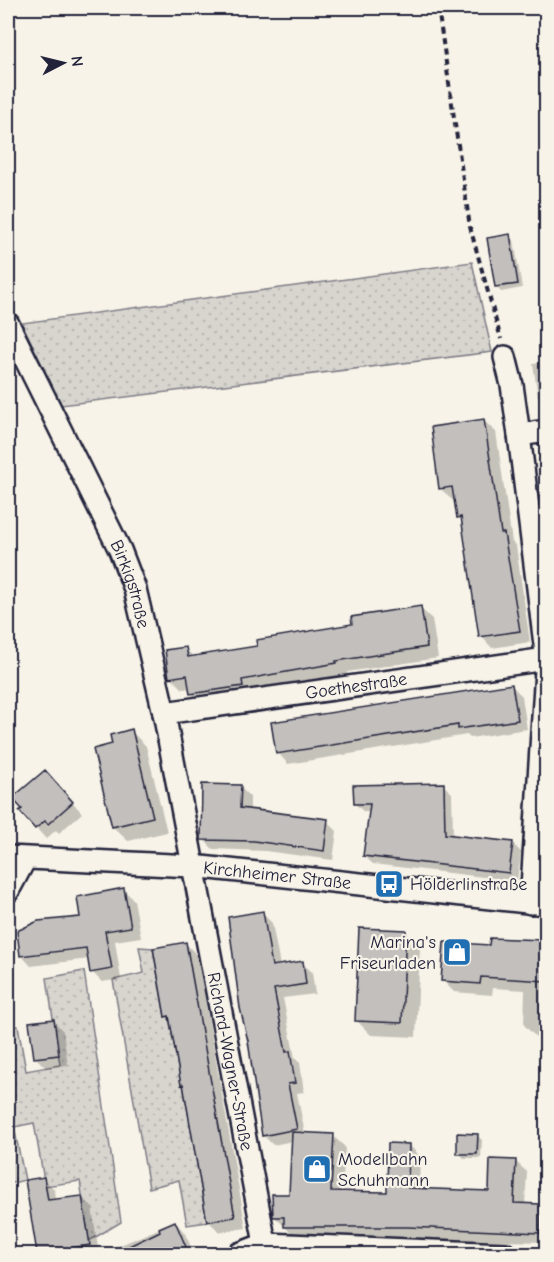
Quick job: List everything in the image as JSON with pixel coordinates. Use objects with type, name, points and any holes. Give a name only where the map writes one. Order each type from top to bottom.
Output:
[{"type":"street","name":"Birkigstraße","points":[[8,324],[120,550],[135,589],[164,713],[192,866]]},
{"type":"street","points":[[505,357],[512,385],[519,435],[546,653]]},
{"type":"street","points":[[519,435],[546,430]]},
{"type":"street","name":"Goethestraße","points":[[164,713],[546,659]]},
{"type":"street","points":[[539,904],[546,670]]},
{"type":"street","points":[[8,891],[16,858]]},
{"type":"street","name":"Kirchheimer Straße","points":[[16,858],[192,866],[539,904]]},
{"type":"street","name":"Richard-Wagner-Straße","points":[[192,866],[266,1249]]},
{"type":"street","points":[[239,1254],[266,1249],[505,1254]]},
{"type":"path","points":[[438,8],[470,227],[505,357]]},
{"type":"shaded area","points":[[472,262],[492,352],[61,405],[22,323]]},
{"type":"shaded area","points":[[139,947],[153,948],[165,1016],[169,1016],[181,1084],[183,1084],[207,1222],[187,1225],[179,1180],[149,1188],[113,980],[144,973]]},
{"type":"shaded area","points":[[84,971],[121,1222],[89,1241],[80,1181],[45,1186],[34,1123],[14,1127],[25,1180],[8,1184],[8,1027],[18,1026],[26,1071],[60,1065],[47,978]]},
{"type":"building","points":[[510,234],[518,284],[495,287],[487,238]]},
{"type":"building","points":[[484,419],[501,533],[504,533],[520,631],[479,637],[461,517],[457,518],[452,487],[439,489],[431,427]]},
{"type":"building","points":[[421,606],[427,647],[336,661],[337,663],[242,680],[243,686],[190,694],[187,675],[169,678],[165,650],[186,647],[188,657],[257,646],[256,640],[352,624],[351,617]]},
{"type":"building","points":[[512,684],[518,720],[458,729],[458,725],[276,754],[271,722]]},
{"type":"building","points":[[132,729],[153,817],[112,827],[93,749],[112,744],[110,735]]},
{"type":"building","points":[[45,770],[73,802],[48,824],[45,821],[35,829],[19,811],[22,809],[12,798]]},
{"type":"building","points":[[444,783],[445,834],[513,842],[509,873],[363,856],[370,804],[354,804],[353,785]]},
{"type":"building","points":[[202,784],[241,785],[240,808],[328,819],[324,851],[254,841],[201,840]]},
{"type":"building","points":[[124,888],[131,927],[105,931],[112,969],[90,973],[86,948],[20,956],[17,931],[38,921],[80,917],[77,897]]},
{"type":"building","points":[[263,911],[272,966],[303,961],[306,984],[274,989],[286,1052],[290,1051],[295,1083],[288,1084],[297,1129],[262,1136],[248,1041],[240,1008],[228,917]]},
{"type":"building","points":[[359,928],[406,930],[402,1023],[355,1021]]},
{"type":"building","points":[[490,938],[546,940],[546,981],[481,977],[480,984],[441,981],[444,942],[489,945]]},
{"type":"building","points":[[186,942],[235,1217],[207,1222],[183,1084],[181,1085],[169,1016],[165,1017],[153,948]]},
{"type":"building","points":[[54,1019],[59,1055],[34,1058],[29,1022]]},
{"type":"building","points":[[292,1132],[334,1134],[331,1191],[387,1192],[388,1143],[409,1144],[408,1188],[489,1191],[490,1159],[516,1160],[514,1203],[541,1204],[540,1233],[408,1227],[284,1227],[284,1217],[273,1217],[272,1194],[289,1194]]},
{"type":"building","points":[[457,1133],[478,1134],[477,1154],[457,1154]]},
{"type":"building","points":[[44,1177],[48,1200],[82,1196],[90,1245],[37,1253],[25,1180]]},
{"type":"building","points":[[175,1221],[189,1254],[113,1254],[160,1231],[159,1228]]},
{"type":"place","name":"Hölderlinstraße","points":[[389,884]]},
{"type":"place","name":"Marina's Friseurladen","points":[[457,952]]},
{"type":"place","name":"Modellbahn Schuhmann","points":[[317,1169]]}]
